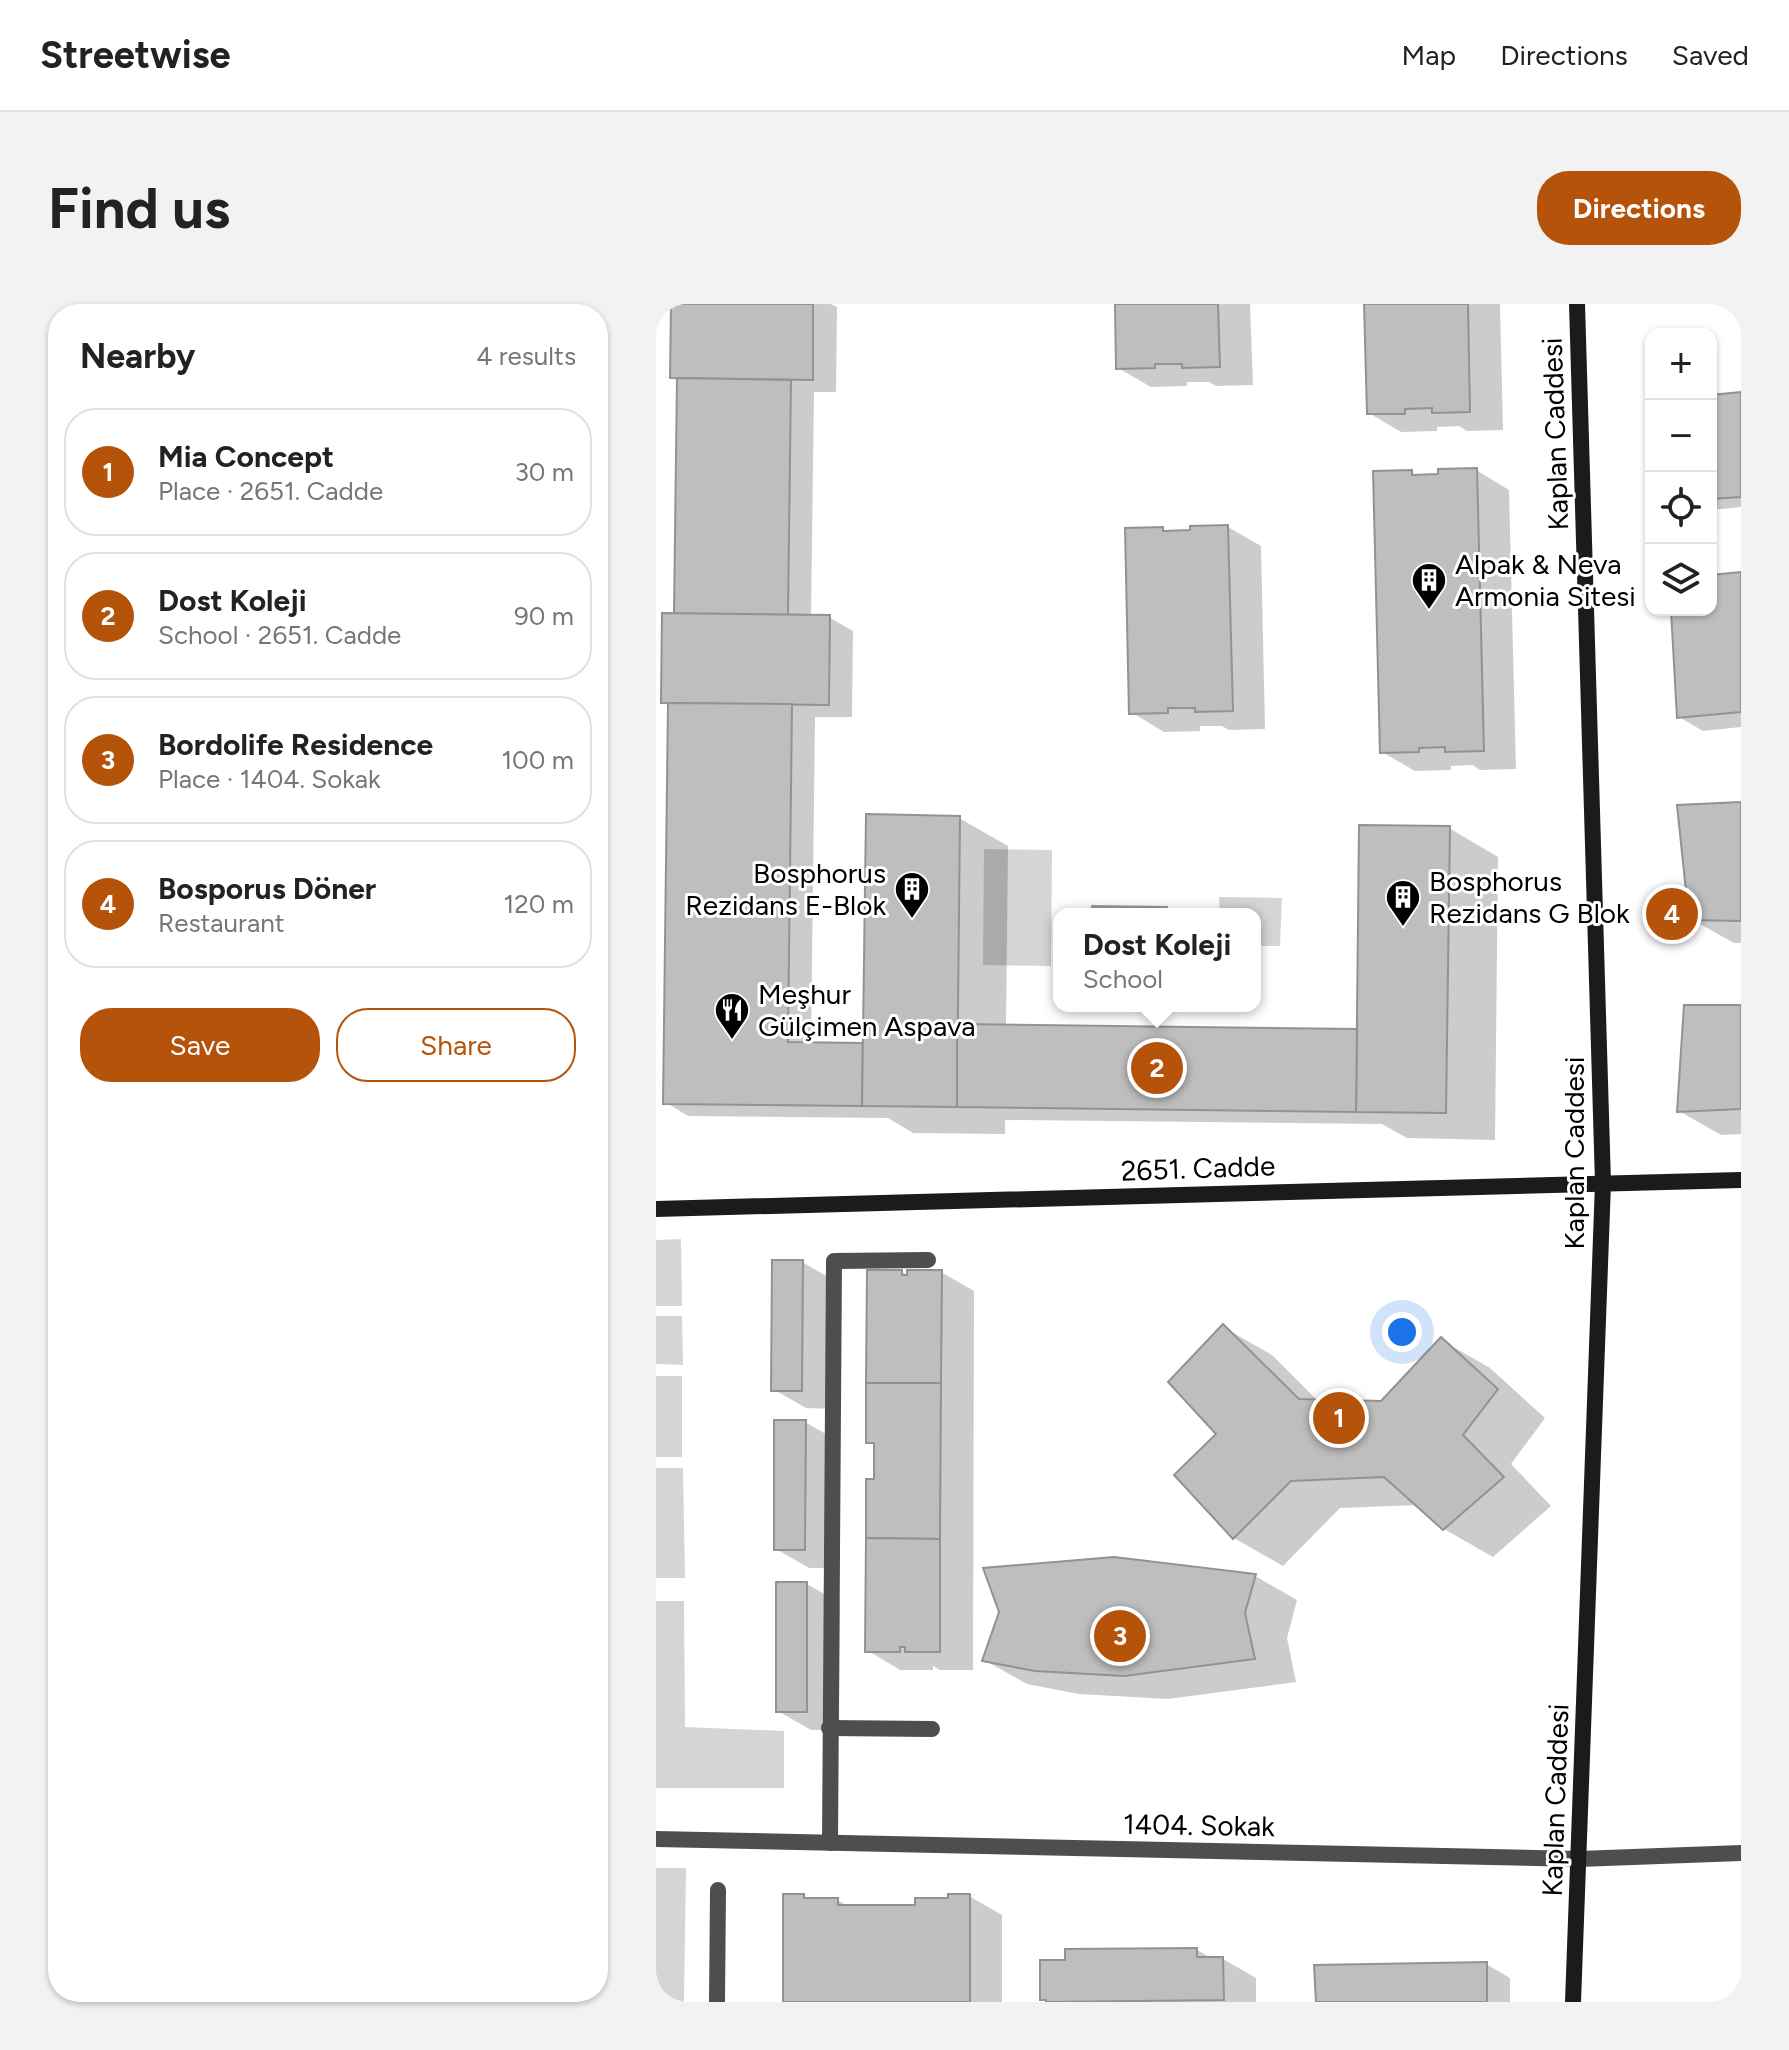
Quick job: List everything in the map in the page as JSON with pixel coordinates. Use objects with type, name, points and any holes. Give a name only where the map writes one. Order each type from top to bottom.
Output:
[{"type":"street","name":"Kaplan Caddesi","points":[[1573,2002],[1603,1183],[1577,304]]},
{"type":"street","name":"2651. Cadde","points":[[656,1209],[1741,1180]]},
{"type":"street","points":[[830,1843],[834,1261],[928,1260]]},
{"type":"street","points":[[829,1728],[932,1729]]},
{"type":"street","name":"1404. Sokak","points":[[656,1839],[1579,1859],[1741,1853]]},
{"type":"street","points":[[717,2002],[718,1890]]},
{"type":"shaded area","points":[[984,849],[1052,850],[1051,966],[983,965]]},
{"type":"shaded area","points":[[1219,897],[1282,898],[1280,946],[1261,946],[1261,908],[1220,908]]},
{"type":"shaded area","points":[[1091,905],[1168,906],[1168,908],[1091,908]]},
{"type":"shaded area","points":[[681,1239],[682,1306],[656,1306],[656,1240]]},
{"type":"shaded area","points":[[656,1316],[682,1316],[683,1365],[656,1364]]},
{"type":"shaded area","points":[[656,1376],[682,1376],[682,1457],[656,1457]]},
{"type":"shaded area","points":[[656,1468],[683,1468],[685,1578],[656,1578]]},
{"type":"shaded area","points":[[656,1601],[684,1601],[685,1727],[784,1731],[784,1788],[656,1788]]},
{"type":"shaded area","points":[[656,1868],[686,1868],[684,2002],[656,2002]]},
{"type":"building","points":[[671,304],[813,304],[813,380],[670,378]]},
{"type":"building","points":[[1115,304],[1218,304],[1220,367],[1182,368],[1182,364],[1155,364],[1155,368],[1116,369]]},
{"type":"building","points":[[1364,304],[1468,304],[1470,412],[1432,413],[1432,408],[1405,409],[1405,414],[1367,414]]},
{"type":"building","points":[[677,378],[791,380],[788,615],[674,614]]},
{"type":"building","points":[[1741,392],[1741,497],[1717,499],[1717,394]]},
{"type":"building","name":"Alpak & Neva Armonia Sitesi","points":[[1477,468],[1484,751],[1445,752],[1445,747],[1419,748],[1419,752],[1380,753],[1373,471],[1412,470],[1412,475],[1438,474],[1438,469]]},
{"type":"building","points":[[1228,525],[1233,711],[1195,712],[1195,708],[1168,708],[1168,713],[1129,714],[1125,528],[1163,527],[1163,531],[1190,530],[1190,526]]},
{"type":"building","points":[[1741,572],[1741,712],[1677,718],[1671,616],[1717,616],[1717,574]]},
{"type":"building","points":[[662,613],[830,615],[829,705],[661,703]]},
{"type":"building","points":[[668,703],[792,704],[788,1042],[863,1043],[862,1106],[663,1104]]},
{"type":"building","points":[[1741,802],[1741,921],[1689,920],[1677,805]]},
{"type":"building","name":"Bosphorus Rezidans E-Blok","points":[[866,814],[960,816],[957,1107],[862,1106]]},
{"type":"building","name":"Bosphorus Rezidans G Blok","points":[[1359,825],[1450,826],[1446,1113],[1356,1112]]},
{"type":"building","points":[[1684,1005],[1741,1005],[1741,1109],[1677,1112]]},
{"type":"building","points":[[957,1024],[1357,1029],[1356,1112],[957,1107]]},
{"type":"building","points":[[772,1260],[803,1260],[802,1391],[771,1391]]},
{"type":"building","points":[[867,1270],[902,1270],[902,1275],[907,1275],[907,1270],[942,1270],[941,1383],[866,1383]]},
{"type":"building","points":[[1223,1324],[1299,1399],[1381,1401],[1441,1337],[1498,1389],[1463,1435],[1504,1477],[1443,1530],[1384,1477],[1291,1481],[1233,1539],[1174,1475],[1216,1434],[1168,1382]]},
{"type":"building","points":[[866,1383],[941,1383],[940,1539],[866,1538],[866,1479],[874,1479],[874,1443],[866,1443]]},
{"type":"building","points":[[774,1420],[806,1420],[805,1550],[774,1550]]},
{"type":"building","points":[[866,1538],[940,1539],[940,1652],[905,1652],[905,1647],[900,1647],[900,1652],[865,1652]]},
{"type":"building","points":[[1114,1557],[1256,1574],[1245,1613],[1255,1659],[1124,1676],[1035,1671],[982,1661],[999,1612],[983,1568]]},
{"type":"building","points":[[776,1582],[807,1582],[807,1712],[776,1712]]},
{"type":"building","points":[[783,1894],[804,1894],[804,1898],[838,1898],[838,1905],[915,1905],[915,1898],[970,1894],[970,2002],[783,2002]]},
{"type":"building","points":[[1197,1948],[1197,1957],[1223,1957],[1224,2000],[1040,2000],[1040,1960],[1065,1960],[1065,1949]]},
{"type":"building","points":[[1487,1962],[1487,2002],[1316,2002],[1314,1965]]},
{"type":"place","name":"Alpak & Neva Armonia Sitesi","points":[[1429,611]]},
{"type":"place","name":"Bosporus Döner","points":[[1672,914]]},
{"type":"place","name":"Bosphorus Rezidans E-Blok","points":[[912,920]]},
{"type":"place","name":"Bosphorus Rezidans G Blok","points":[[1403,928]]},
{"type":"place","name":"Meşhur Gülçimen Aspava","points":[[732,1041]]},
{"type":"place","name":"Dost Koleji","points":[[1157,1068]]},
{"type":"place","name":"Mia Concept","points":[[1339,1418]]},
{"type":"place","name":"Bordolife Residence","points":[[1120,1636]]}]
